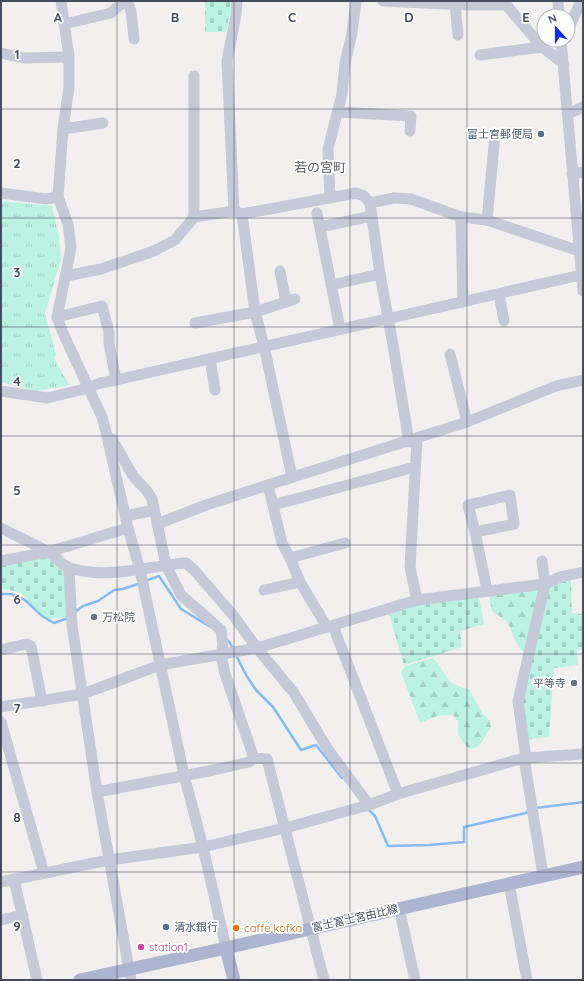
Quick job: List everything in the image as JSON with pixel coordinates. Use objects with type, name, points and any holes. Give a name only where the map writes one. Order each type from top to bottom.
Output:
[{"type":"main road","name":"富士富士宮由比線","points":[[80,980],[130,974],[226,948],[510,882],[583,867]]},
{"type":"main road","points":[[226,948],[234,980]]},
{"type":"street","points":[[61,1],[69,57],[69,87],[63,130],[58,197],[68,224],[71,248],[57,317],[102,417],[128,528],[140,570],[184,775],[203,847],[226,948]]},
{"type":"street","points":[[64,24],[111,14],[124,1]]},
{"type":"street","points":[[127,1],[131,11],[134,39]]},
{"type":"street","points":[[237,1],[236,15],[227,60],[238,212],[255,312],[264,346],[292,477]]},
{"type":"street","points":[[330,198],[328,149],[342,94],[345,63],[352,33],[356,1]]},
{"type":"street","points":[[383,1],[455,4],[504,3],[536,40]]},
{"type":"street","points":[[576,12],[581,1]]},
{"type":"street","points":[[455,4],[458,35]]},
{"type":"street","points":[[480,55],[536,48]]},
{"type":"street","points":[[543,48],[564,64]]},
{"type":"street","points":[[562,48],[568,114],[578,173],[579,251],[583,291]]},
{"type":"street","points":[[1,53],[23,58],[69,57]]},
{"type":"street","points":[[66,276],[101,269],[154,251],[175,240],[194,217],[194,76]]},
{"type":"street","points":[[568,114],[583,107]]},
{"type":"street","points":[[338,112],[411,116],[410,131]]},
{"type":"street","points":[[63,130],[103,123]]},
{"type":"street","points":[[487,220],[495,135]]},
{"type":"street","points":[[1,193],[46,199],[58,197]]},
{"type":"street","points":[[194,217],[238,212],[356,194],[364,196],[370,203],[388,319],[413,440],[415,467],[410,567],[417,600]]},
{"type":"street","points":[[370,203],[394,198],[411,199],[461,217],[487,220],[579,251]]},
{"type":"street","points":[[317,213],[340,329]]},
{"type":"street","points":[[320,227],[367,217]]},
{"type":"street","points":[[461,217],[463,302]]},
{"type":"street","points":[[195,323],[255,312],[291,301],[280,272]]},
{"type":"street","points":[[331,285],[380,274]]},
{"type":"street","points":[[1,391],[48,398],[88,388],[100,383],[582,275]]},
{"type":"street","points":[[499,294],[504,321]]},
{"type":"street","points":[[57,317],[102,306],[109,332],[109,343],[116,380]]},
{"type":"street","points":[[450,354],[467,422]]},
{"type":"street","points":[[210,359],[215,390]]},
{"type":"street","points":[[157,524],[206,505],[467,422],[556,386],[583,380]]},
{"type":"street","points":[[106,432],[114,442],[133,476],[147,491],[152,499],[166,564],[181,595],[221,630],[223,644],[221,655],[225,674],[254,758]]},
{"type":"street","points":[[273,505],[415,467]]},
{"type":"street","points":[[268,485],[282,542],[300,582],[330,626],[398,794]]},
{"type":"street","points":[[476,532],[514,524],[510,495],[468,505],[476,532],[487,590]]},
{"type":"street","points":[[126,516],[154,510]]},
{"type":"street","points":[[1,528],[48,552],[69,568],[94,573],[140,570],[166,564],[186,563],[194,570],[232,615],[294,693],[327,748],[369,805]]},
{"type":"street","points":[[1,561],[48,552],[128,528]]},
{"type":"street","points":[[290,558],[345,543]]},
{"type":"street","points":[[542,560],[545,584],[518,700],[525,758],[543,875]]},
{"type":"street","points":[[69,568],[72,625],[97,792],[108,860],[130,974]]},
{"type":"street","points":[[1,707],[83,694],[160,665],[257,648],[417,600],[487,590],[545,584],[560,577],[583,572]]},
{"type":"street","points":[[264,590],[300,582]]},
{"type":"street","points":[[1,649],[26,644],[31,646],[42,701]]},
{"type":"street","points":[[1,722],[44,873]]},
{"type":"street","points":[[1,882],[108,860],[203,847],[285,828],[369,805],[398,794],[525,758],[583,754]]},
{"type":"street","points":[[97,792],[249,762],[254,758],[267,759],[324,980]]},
{"type":"street","points":[[14,879],[37,980]]},
{"type":"street","points":[[510,882],[527,980]]},
{"type":"street","points":[[399,908],[415,980]]},
{"type":"street","points":[[1,920],[23,915]]},
{"type":"green space","points":[[205,1],[230,1],[231,7],[226,32],[205,32]]},
{"type":"green space","points":[[1,201],[52,206],[59,236],[61,260],[45,313],[56,355],[54,358],[69,385],[37,391],[1,382]]},
{"type":"green space","points":[[48,554],[67,569],[69,617],[47,619],[19,592],[3,589],[1,564]]},
{"type":"green space","points":[[571,580],[572,613],[583,614],[583,649],[577,650],[578,665],[554,668],[549,737],[528,739],[522,702],[547,586]]},
{"type":"green space","points":[[537,591],[531,634],[524,653],[516,643],[510,627],[505,620],[492,611],[489,598],[495,594]]},
{"type":"green space","points":[[479,598],[484,624],[460,631],[462,647],[404,665],[389,614],[422,602]]},
{"type":"green space","points":[[432,658],[452,683],[469,689],[482,713],[490,721],[491,728],[477,747],[468,749],[458,734],[458,721],[453,715],[437,716],[420,723],[401,672],[405,666]]},
{"type":"waterway","points":[[145,581],[159,576],[181,609],[209,626]]},
{"type":"waterway","points":[[75,612],[83,606],[98,601],[114,590],[123,589],[141,583]]},
{"type":"waterway","points":[[1,594],[11,594],[25,600],[42,616],[54,623],[68,618]]},
{"type":"waterway","points":[[227,640],[233,649]]},
{"type":"waterway","points":[[236,655],[246,675],[256,690],[273,707],[301,750],[316,745],[342,778]]},
{"type":"waterway","points":[[536,808],[583,802]]},
{"type":"waterway","points":[[368,809],[375,816],[388,846],[464,842],[464,827],[526,813],[529,809]]},
{"type":"place","name":"富士宮郵便局","points":[[541,134]]},
{"type":"place","name":"万松院","points":[[94,617]]},
{"type":"place","name":"平等寺","points":[[574,683]]},
{"type":"place","name":"清水銀行","points":[[166,927]]},
{"type":"place","name":"caffe kofka","points":[[236,928]]},
{"type":"place","name":"station1","points":[[141,947]]},
{"type":"district","name":"若の宮町","points":[[320,167]]}]
